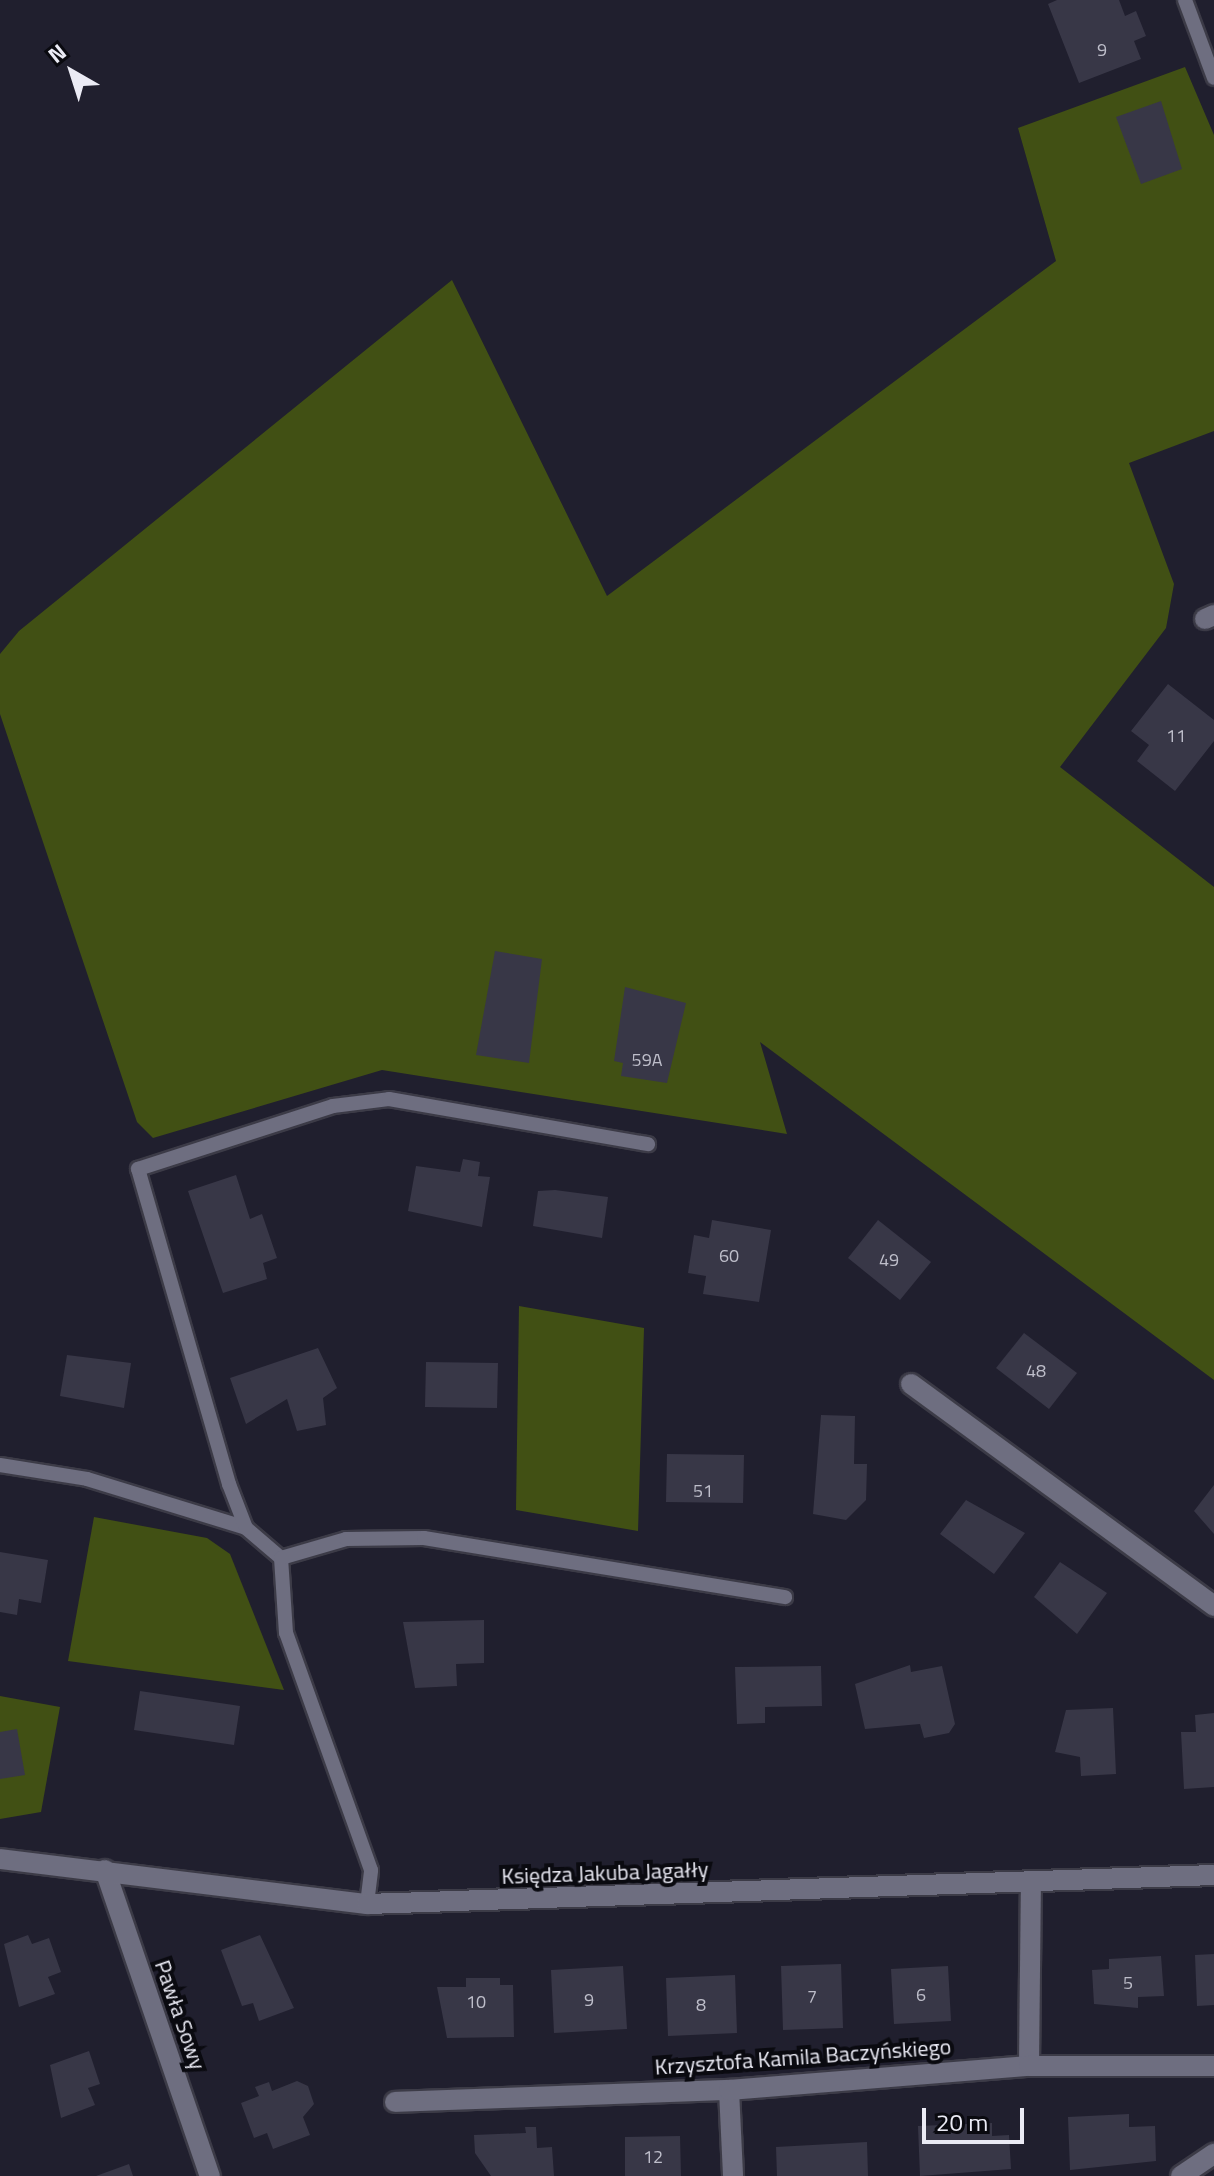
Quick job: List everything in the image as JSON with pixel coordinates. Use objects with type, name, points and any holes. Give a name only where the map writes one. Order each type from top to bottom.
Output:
[{"type":"street","points":[[911,1384],[1214,1606]]},
{"type":"street","name":"Księdza Jakuba Jagałły","points":[[0,1859],[367,1904],[1214,1875]]},
{"type":"street","name":"Pawła Sowy","points":[[105,1870],[210,2176]]},
{"type":"street","points":[[1029,2066],[1031,1881]]},
{"type":"street","name":"Krzysztofa Kamila Baczyńskiego","points":[[395,2102],[729,2090],[1029,2066],[1214,2067]]},
{"type":"street","points":[[729,2090],[733,2176]]},
{"type":"street","points":[[1181,2176],[1214,2154]]},
{"type":"lane","points":[[1185,0],[1214,78]]},
{"type":"lane","points":[[246,1528],[138,1169],[333,1106],[389,1099],[648,1144]]},
{"type":"lane","points":[[0,1465],[87,1479],[246,1528],[281,1558],[286,1633],[371,1870],[367,1904]]},
{"type":"lane","points":[[281,1558],[346,1539],[424,1538],[785,1597]]},
{"type":"green space","points":[[1185,67],[1214,135],[1214,431],[1129,463],[1174,584],[1166,628],[1060,767],[1214,887],[1214,1380],[760,1042],[787,1134],[382,1070],[153,1138],[137,1122],[0,714],[0,654],[19,631],[452,280],[607,596],[1056,261],[1018,128]]},
{"type":"green space","points":[[519,1306],[644,1328],[638,1531],[516,1510]]},
{"type":"green space","points":[[94,1517],[207,1538],[230,1554],[284,1690],[68,1661]]},
{"type":"green space","points":[[0,1696],[60,1707],[41,1812],[0,1819]]},
{"type":"building","points":[[1057,0],[1119,0],[1125,16],[1136,11],[1146,36],[1134,41],[1141,59],[1079,83],[1048,4]]},
{"type":"building","points":[[1161,101],[1182,169],[1141,184],[1116,117]]},
{"type":"building","points":[[1168,684],[1214,720],[1214,741],[1175,791],[1137,761],[1149,745],[1131,731]]},
{"type":"building","points":[[495,951],[542,959],[529,1063],[476,1055]]},
{"type":"building","points":[[625,987],[686,1003],[667,1083],[621,1076],[623,1063],[614,1061]]},
{"type":"building","points":[[463,1159],[480,1162],[478,1176],[490,1177],[482,1227],[408,1211],[416,1166],[460,1172]]},
{"type":"building","points":[[236,1175],[250,1219],[262,1214],[277,1258],[263,1263],[267,1279],[223,1293],[188,1191]]},
{"type":"building","points":[[555,1190],[608,1197],[602,1238],[533,1226],[538,1191]]},
{"type":"building","points":[[712,1220],[771,1230],[759,1302],[703,1294],[706,1276],[688,1273],[694,1235],[709,1238]]},
{"type":"building","points":[[878,1220],[931,1262],[900,1300],[848,1258]]},
{"type":"building","points":[[1024,1333],[1077,1373],[1049,1409],[996,1368]]},
{"type":"building","points":[[318,1348],[337,1388],[323,1398],[326,1425],[297,1431],[287,1399],[246,1424],[230,1378]]},
{"type":"building","points":[[67,1355],[131,1363],[124,1408],[60,1396]]},
{"type":"building","points":[[426,1362],[498,1363],[497,1408],[425,1407]]},
{"type":"building","points":[[821,1415],[855,1416],[854,1464],[867,1464],[866,1500],[846,1520],[813,1514]]},
{"type":"building","points":[[667,1454],[744,1455],[743,1503],[666,1502]]},
{"type":"building","points":[[1214,1485],[1214,1534],[1194,1511]]},
{"type":"building","points":[[966,1500],[1025,1533],[994,1574],[940,1534]]},
{"type":"building","points":[[0,1552],[48,1560],[41,1603],[19,1599],[17,1615],[0,1612]]},
{"type":"building","points":[[1060,1562],[1107,1593],[1077,1634],[1034,1597]]},
{"type":"building","points":[[484,1620],[484,1663],[456,1664],[457,1686],[415,1688],[403,1622]]},
{"type":"building","points":[[910,1665],[911,1672],[942,1666],[955,1724],[949,1733],[924,1738],[920,1724],[865,1729],[855,1684]]},
{"type":"building","points":[[821,1666],[822,1706],[765,1707],[765,1723],[737,1724],[735,1667]]},
{"type":"building","points":[[140,1691],[240,1706],[234,1745],[134,1730]]},
{"type":"building","points":[[1113,1708],[1116,1774],[1081,1776],[1080,1757],[1055,1752],[1066,1710]]},
{"type":"building","points":[[1214,1713],[1214,1787],[1184,1789],[1181,1732],[1196,1732],[1195,1715]]},
{"type":"building","points":[[17,1729],[25,1775],[0,1779],[0,1732]]},
{"type":"building","points":[[28,1935],[32,1944],[49,1938],[61,1972],[48,1977],[55,1994],[19,2007],[4,1944]]},
{"type":"building","points":[[260,1935],[294,2008],[259,2021],[253,2003],[242,2006],[221,1950]]},
{"type":"building","points":[[1214,1954],[1214,2005],[1197,2006],[1195,1955]]},
{"type":"building","points":[[1161,1956],[1164,1996],[1138,1997],[1138,2008],[1094,2004],[1092,1970],[1109,1969],[1109,1959]]},
{"type":"building","points":[[841,1964],[843,2028],[783,2030],[781,1966]]},
{"type":"building","points":[[623,1966],[627,2029],[554,2033],[551,1970]]},
{"type":"building","points":[[948,1966],[951,2021],[894,2024],[891,1969]]},
{"type":"building","points":[[735,1975],[737,2033],[668,2036],[666,1978]]},
{"type":"building","points":[[466,1978],[500,1978],[500,1985],[513,1985],[514,2037],[447,2038],[437,1987],[466,1987]]},
{"type":"building","points":[[89,2051],[100,2084],[88,2088],[95,2105],[61,2118],[50,2065]]},
{"type":"building","points":[[297,2081],[308,2086],[314,2104],[303,2117],[310,2135],[273,2149],[267,2133],[254,2138],[241,2103],[259,2096],[255,2087],[269,2082],[272,2091]]},
{"type":"building","points":[[1129,2114],[1129,2127],[1155,2126],[1156,2161],[1070,2170],[1068,2117]]},
{"type":"building","points":[[992,2123],[992,2136],[1009,2135],[1011,2169],[920,2176],[918,2126]]},
{"type":"building","points":[[525,2127],[536,2127],[537,2148],[552,2147],[554,2176],[491,2176],[475,2153],[474,2135],[526,2133]]},
{"type":"building","points":[[680,2136],[681,2176],[625,2176],[625,2137]]},
{"type":"building","points":[[867,2142],[868,2176],[777,2176],[776,2147]]},
{"type":"building","points":[[129,2164],[133,2176],[96,2176]]}]
